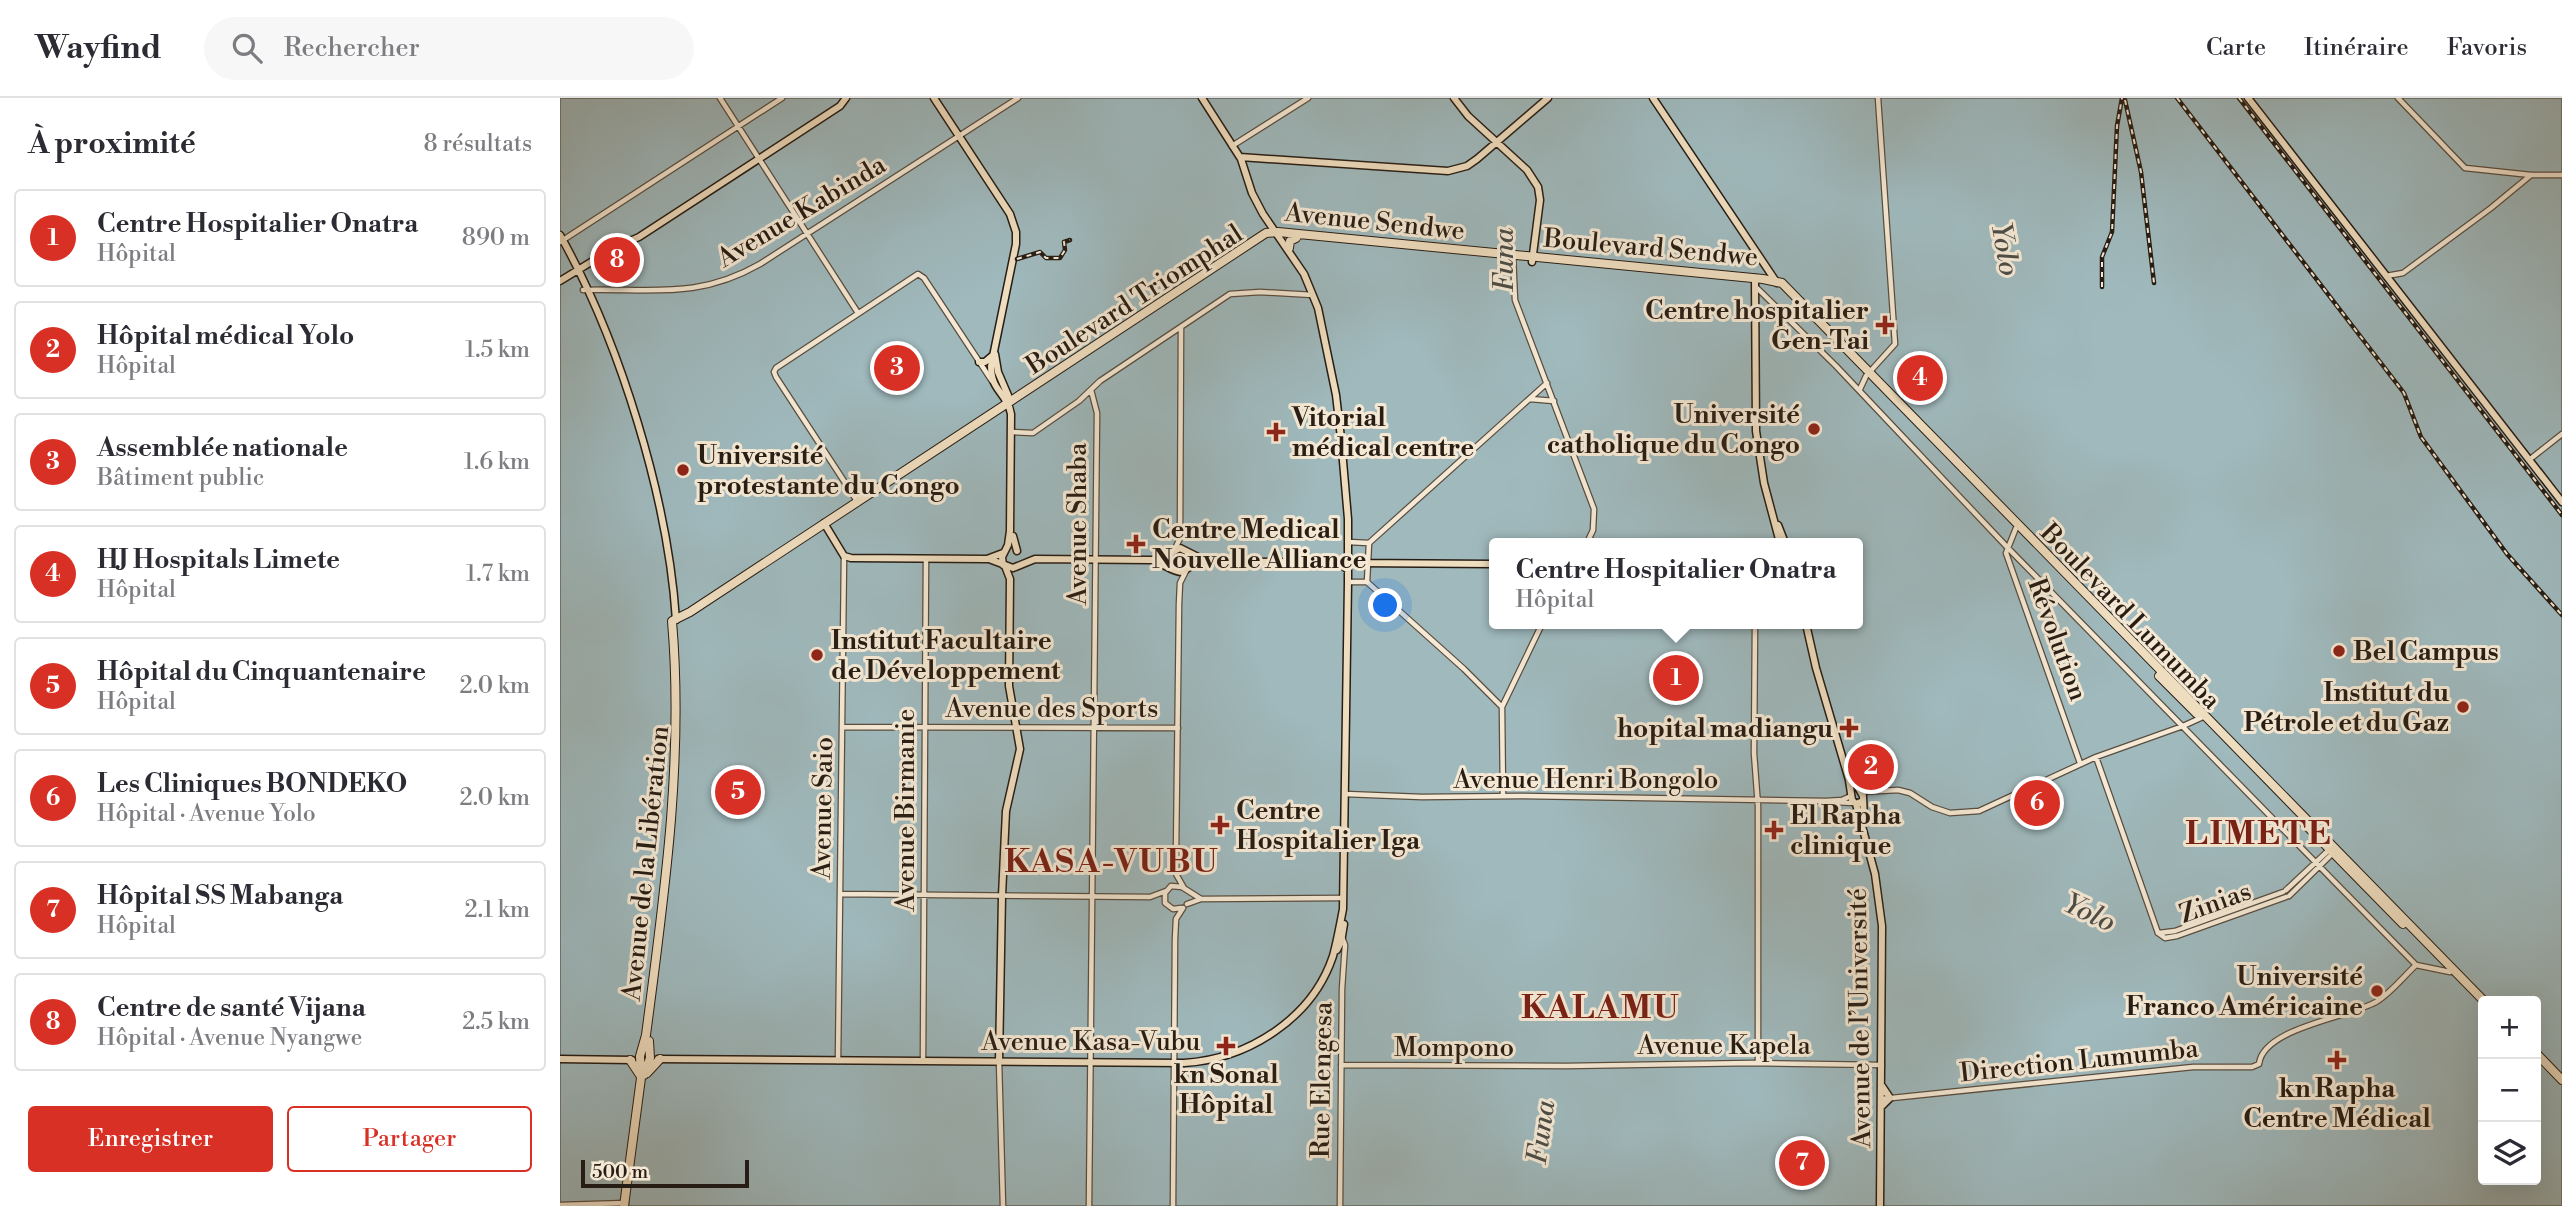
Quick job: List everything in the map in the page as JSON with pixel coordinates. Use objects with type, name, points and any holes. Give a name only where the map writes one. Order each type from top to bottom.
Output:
[{"type":"highway","points":[[1265,216],[1273,234]]},
{"type":"highway","name":"Avenue Sendwe","points":[[1273,234],[1395,245]]},
{"type":"highway","name":"Avenue Sendwe","points":[[1273,234],[1517,258]]},
{"type":"highway","name":"Boulevard Triomphal","points":[[675,624],[681,623],[689,615],[1024,391],[1273,234]]},
{"type":"highway","name":"Boulevard Triomphal","points":[[1009,401],[1273,234]]},
{"type":"highway","points":[[1289,250],[1290,241],[1296,238]]},
{"type":"highway","name":"Boulevard Sendwe","points":[[1517,258],[1767,282]]},
{"type":"highway","points":[[1767,282],[1768,268]]},
{"type":"highway","name":"Boulevard Lumumba","points":[[1767,282],[1911,418],[2478,998]]},
{"type":"highway","name":"Boulevard Lumumba","points":[[1911,418],[2203,716]]},
{"type":"highway","points":[[675,609],[689,615]]},
{"type":"highway","name":"Avenue de la Libération","points":[[626,1204],[673,808],[677,722],[675,624]]},
{"type":"highway","name":"Boulevard Lumumba","points":[[2333,849],[2478,998]]},
{"type":"highway","points":[[642,1078],[653,1064],[662,1058],[646,1042]]},
{"type":"highway","points":[[2541,1058],[2562,1080]]},
{"type":"highway","points":[[2541,1066],[2562,1088]]},
{"type":"main road","points":[[560,281],[614,248],[639,237],[840,106],[846,98]]},
{"type":"main road","points":[[936,98],[1014,216],[1018,228],[1018,247],[992,356],[991,372],[993,384],[1009,401]]},
{"type":"main road","points":[[1202,98],[1240,157],[1248,185],[1265,216]]},
{"type":"main road","points":[[1454,98],[1463,111],[1535,182],[1540,201],[1533,260]]},
{"type":"main road","points":[[1240,157],[1448,172],[1472,163],[1548,98]]},
{"type":"main road","name":"Boulevard Lumumba","points":[[1655,98],[1768,268]]},
{"type":"main road","points":[[2248,98],[2562,502]]},
{"type":"main road","name":"Boulevard Lumumba","points":[[1663,110],[1767,282]]},
{"type":"main road","name":"Avenue Kasa-Vubu","points":[[642,1057],[1175,1063],[1222,1057],[1243,1050],[1269,1036],[1299,1011],[1320,982],[1341,945],[1348,542],[1345,478],[1337,405],[1314,295],[1289,250],[1273,234]]},
{"type":"main road","name":"Avenue de la Libération","points":[[561,240],[617,363],[643,445],[659,510],[675,624]]},
{"type":"main road","points":[[1767,282],[1756,431],[1761,469],[1779,538]]},
{"type":"main road","name":"Avenue de la Libération","points":[[585,290],[637,437],[660,537],[675,624]]},
{"type":"main road","points":[[995,344],[995,359],[1009,401],[1012,432],[1011,531],[1002,560],[1010,579],[1009,686],[1020,751],[1007,801],[999,1061]]},
{"type":"main road","points":[[981,364],[992,356]]},
{"type":"main road","points":[[993,384],[1001,380]]},
{"type":"main road","points":[[825,525],[844,555],[858,558],[989,559],[1010,569],[1035,559],[1153,560],[1180,548],[1206,561]]},
{"type":"main road","points":[[1010,579],[1021,557],[1011,531]]},
{"type":"main road","points":[[989,559],[1012,549],[1035,559]]},
{"type":"main road","points":[[1172,552],[1172,569]]},
{"type":"main road","points":[[1189,552],[1192,559],[1189,568]]},
{"type":"main road","points":[[1153,560],[1172,569],[1189,568],[1206,561],[1489,564]]},
{"type":"main road","name":"Avenue de l’Université","points":[[1807,629],[1852,795]]},
{"type":"main road","name":"Avenue de l’Université","points":[[1843,761],[1860,799],[1881,909],[1880,1206]]},
{"type":"main road","points":[[1852,795],[1857,792],[1860,799]]},
{"type":"main road","points":[[1341,945],[1343,909]]},
{"type":"main road","points":[[560,1059],[642,1057]]},
{"type":"main road","points":[[1881,1107],[1890,1098],[1882,1084]]},
{"type":"street","points":[[720,98],[858,313]]},
{"type":"street","points":[[561,240],[782,98]]},
{"type":"street","name":"Avenue Kabinda","points":[[585,290],[660,292],[701,288],[746,272],[1018,98]]},
{"type":"street","points":[[1233,146],[1307,98]]},
{"type":"street","points":[[1859,390],[1867,374],[1895,344],[1878,98]]},
{"type":"street","points":[[2398,98],[2462,166],[2493,172],[2562,175]]},
{"type":"street","points":[[2386,276],[2403,273],[2524,182],[2528,174]]},
{"type":"street","points":[[1517,258],[1515,300],[1594,509],[1594,530],[1590,538]]},
{"type":"street","points":[[2397,289],[2403,273]]},
{"type":"street","points":[[859,503],[774,372],[776,368],[913,276],[920,275],[993,384]]},
{"type":"street","points":[[1767,282],[1859,390],[2007,547],[2416,965],[2450,972]]},
{"type":"street","points":[[1295,293],[1305,290],[1309,284]]},
{"type":"street","points":[[1012,432],[1033,433],[1234,292],[1314,295]]},
{"type":"street","points":[[1172,552],[1180,540],[1181,327]]},
{"type":"street","points":[[981,364],[1001,380]]},
{"type":"street","points":[[1348,542],[1369,543],[1547,383]]},
{"type":"street","name":"Avenue Shaba","points":[[1089,1206],[1097,413],[1091,390]]},
{"type":"street","points":[[1532,397],[1549,393]]},
{"type":"street","points":[[1539,400],[1549,393]]},
{"type":"street","points":[[1532,397],[1554,401]]},
{"type":"street","points":[[2529,460],[2562,434]]},
{"type":"street","points":[[2007,547],[2016,528]]},
{"type":"street","points":[[1180,540],[1189,552]]},
{"type":"street","points":[[1367,582],[1369,543]]},
{"type":"street","name":"Révolution","points":[[2007,547],[2080,763]]},
{"type":"street","name":"Avenue Saio","points":[[838,1061],[844,555]]},
{"type":"street","name":"Avenue Birmanie","points":[[923,1061],[926,559]]},
{"type":"street","points":[[1176,919],[1185,906],[1188,895],[1177,874],[1180,583],[1189,568]]},
{"type":"street","points":[[1172,569],[1180,583]]},
{"type":"street","points":[[1348,582],[1367,582],[1502,707]]},
{"type":"street","points":[[1503,796],[1500,723],[1502,707],[1540,629]]},
{"type":"street","points":[[1755,629],[1758,1063]]},
{"type":"street","points":[[1826,801],[1860,799],[1874,792],[1893,790],[1910,793],[1932,807],[1951,814],[1979,811],[2080,763],[2183,726],[2203,716]]},
{"type":"street","name":"Avenue des Sports","points":[[842,727],[1178,728]]},
{"type":"street","name":"Zinias","points":[[2096,757],[2158,933],[2165,939],[2286,894],[2318,865]]},
{"type":"street","name":"Avenue Henri Bongolo","points":[[1345,794],[1826,801]]},
{"type":"street","points":[[1826,801],[1842,800],[1852,795]]},
{"type":"street","points":[[2318,865],[2333,849]]},
{"type":"street","points":[[1173,1206],[1176,919],[1166,904],[1167,890],[1177,874]]},
{"type":"street","points":[[840,894],[1150,897],[1176,885],[1201,899]]},
{"type":"street","points":[[1150,897],[1176,910],[1201,899],[1343,898]]},
{"type":"street","name":"Rue Elengesa","points":[[1340,1206],[1341,945]]},
{"type":"street","name":"Direction Lumumba","points":[[1882,1099],[2193,1067],[2252,1067],[2259,1064],[2260,1055],[2269,1044],[2374,1003],[2416,965]]},
{"type":"street","points":[[999,1061],[1003,1206]]},
{"type":"street","name":"Avenue Kapela","points":[[1566,1066],[1758,1063],[1882,1065]]},
{"type":"street","name":"Mompono","points":[[1341,1065],[1566,1066]]},
{"type":"street","points":[[560,1205],[626,1204]]},
{"type":"water","points":[[560,98],[2562,98],[2562,1206],[560,1206]]},
{"type":"railway","points":[[2102,287],[2102,257],[2112,232],[2117,126],[2122,98]]},
{"type":"railway","points":[[2177,98],[2404,393],[2421,437],[2507,554],[2562,615]]},
{"type":"railway","points":[[2239,98],[2562,515]]},
{"type":"railway","points":[[2125,100],[2141,172],[2154,283]]},
{"type":"railway","points":[[1017,259],[1040,252],[1046,258],[1060,258],[1065,250],[1064,242],[1070,240]]},
{"type":"place","name":"Centre de santé Vijana","points":[[617,260]]},
{"type":"place","name":"Centre hospitalier Gen-Tai","points":[[1885,325]]},
{"type":"place","name":"Assemblée nationale","points":[[897,368]]},
{"type":"place","name":"HJ Hospitals Limete","points":[[1920,378]]},
{"type":"place","name":"Université catholique du Congo","points":[[1814,429]]},
{"type":"place","name":"Vitorial médical centre","points":[[1276,432]]},
{"type":"place","name":"Université protestante du Congo","points":[[683,470]]},
{"type":"place","name":"Centre Medical Nouvelle Alliance","points":[[1136,544]]},
{"type":"place","name":"Bel Campus","points":[[2339,651]]},
{"type":"place","name":"Institut Facultaire de Développement","points":[[817,655]]},
{"type":"place","name":"Centre Hospitalier Onatra","points":[[1676,678]]},
{"type":"place","name":"Institut du Pétrole et du Gaz","points":[[2463,707]]},
{"type":"place","name":"hopital madiangu","points":[[1849,728]]},
{"type":"place","name":"Hôpital médical Yolo","points":[[1871,767]]},
{"type":"place","name":"Hôpital du Cinquantenaire","points":[[738,792]]},
{"type":"place","name":"Les Cliniques BONDEKO","points":[[2037,803]]},
{"type":"place","name":"Centre Hospitalier Iga","points":[[1220,825]]},
{"type":"place","name":"El Rapha clinique","points":[[1774,830]]},
{"type":"place","name":"Université Franco Américaine","points":[[2377,991]]},
{"type":"place","name":"kn Sonal Hôpital","points":[[1226,1046]]},
{"type":"place","name":"kn Rapha Centre Médical","points":[[2337,1060]]},
{"type":"place","name":"Hôpital SS Mabanga","points":[[1802,1163]]},
{"type":"district","name":"LIMETE","points":[[2259,832]]},
{"type":"district","name":"KASA-VUBU","points":[[1112,860]]},
{"type":"district","name":"KALAMU","points":[[1601,1006]]},
{"type":"water label","name":"Yolo","points":[[2006,249]]},
{"type":"water label","name":"Funa","points":[[1503,260]]},
{"type":"water label","name":"Yolo","points":[[2090,912]]},
{"type":"water label","name":"Funa","points":[[1540,1132]]}]
